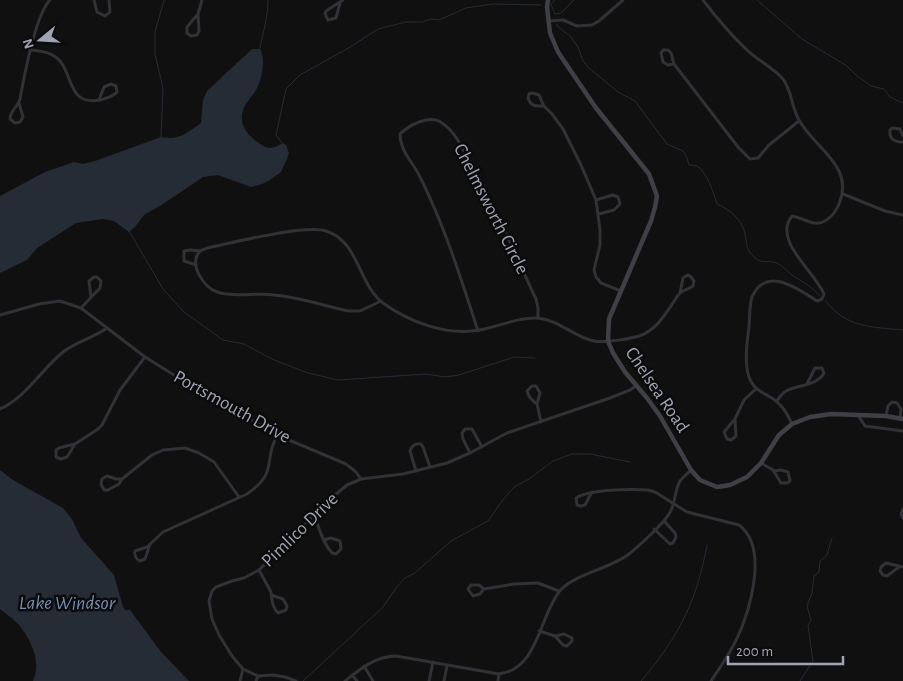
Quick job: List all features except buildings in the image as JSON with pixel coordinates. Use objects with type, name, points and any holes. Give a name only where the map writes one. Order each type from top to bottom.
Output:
[{"type":"street","points":[[19,103],[23,117],[20,122],[15,123],[10,119],[10,115],[19,103],[42,12],[50,0]]},
{"type":"street","points":[[94,0],[97,12],[105,16],[110,12],[109,0]]},
{"type":"street","points":[[198,14],[187,27],[187,33],[191,36],[199,31],[198,14],[202,0]]},
{"type":"street","name":"Chelsea Road","points":[[548,0],[548,21],[553,44],[596,108],[649,174],[654,185],[657,196],[651,222],[609,320],[608,342],[624,372],[637,385],[660,416],[691,470],[700,480],[718,487],[730,485],[747,477],[761,463],[779,435],[792,424],[810,417],[858,415],[886,416],[902,419]]},
{"type":"street","points":[[548,21],[563,20],[577,26],[592,25],[623,0]]},
{"type":"street","points":[[703,0],[722,25],[747,50],[784,80],[799,121],[839,170],[843,182],[843,194],[835,213],[829,219],[819,223],[811,223],[800,217],[792,216],[787,221],[786,229],[794,250],[820,284],[824,294],[822,299],[817,301],[790,284],[776,280],[765,282],[756,289],[751,299],[748,331],[749,378],[756,389],[776,401],[785,410],[792,424]]},
{"type":"street","points":[[341,2],[336,18],[328,20],[326,12],[332,6],[341,2]]},
{"type":"street","points":[[32,50],[55,56],[63,65],[79,97],[93,101],[100,100],[114,95],[117,92],[116,86],[110,84],[104,87],[100,100]]},
{"type":"street","points":[[674,64],[668,65],[663,62],[661,53],[663,50],[671,52],[674,64],[738,147],[750,159],[758,158],[769,145],[799,121]]},
{"type":"street","points":[[544,106],[534,106],[531,104],[528,98],[529,94],[539,95],[544,106],[563,129],[582,165],[596,200],[599,214],[600,245],[594,270],[596,277],[601,282],[621,291]]},
{"type":"street","name":"Chelmsworth Circle","points":[[478,331],[450,246],[435,209],[420,176],[400,144],[400,134],[412,124],[430,120],[440,121],[448,127],[460,144],[488,194],[536,299],[538,318]]},
{"type":"street","points":[[903,136],[900,129],[892,128],[890,130],[891,138],[897,142],[903,142]]},
{"type":"street","points":[[843,194],[885,211],[903,215]]},
{"type":"street","points":[[596,200],[613,195],[618,197],[620,201],[616,209],[599,214]]},
{"type":"street","points":[[196,265],[184,261],[184,251],[200,251],[207,248],[297,231],[325,230],[335,234],[344,242],[366,282],[381,301],[397,312],[424,324],[457,331],[478,331],[513,321],[538,318],[550,320],[593,341],[608,342],[639,336],[660,322],[680,293],[683,278],[688,275],[694,281],[693,286],[680,293]]},
{"type":"street","points":[[200,251],[196,265],[200,278],[217,292],[277,295],[349,311],[360,311],[381,301]]},
{"type":"street","points":[[81,308],[97,292],[102,284],[97,276],[89,282],[91,297]]},
{"type":"street","name":"Portsmouth Drive","points":[[0,315],[39,304],[60,301],[81,308],[145,357],[245,417],[346,464],[361,479]]},
{"type":"street","points":[[0,410],[12,402],[64,351],[99,334],[107,328]]},
{"type":"street","points":[[74,444],[67,457],[61,460],[56,457],[56,450],[74,444],[102,425],[120,390],[145,357]]},
{"type":"street","points":[[776,401],[782,393],[788,390],[806,384],[822,377],[824,373],[822,368],[816,368],[806,384]]},
{"type":"street","name":"Pimlico Drive","points":[[296,681],[273,675],[258,676],[243,669],[218,635],[212,619],[209,601],[216,587],[244,578],[259,570],[329,500],[347,485],[361,479],[403,474],[447,463],[482,447],[506,433],[610,398],[637,385]]},
{"type":"street","points":[[537,404],[528,396],[527,391],[532,386],[536,386],[540,392],[537,404],[541,422]]},
{"type":"street","points":[[735,419],[736,436],[730,440],[727,439],[724,432],[735,419],[744,400],[756,389]]},
{"type":"street","points":[[886,416],[888,406],[892,402],[897,403],[901,409],[902,419]]},
{"type":"street","points":[[858,415],[865,426],[903,431]]},
{"type":"street","points":[[470,453],[463,440],[462,433],[466,429],[472,429],[482,447]]},
{"type":"street","points":[[150,544],[146,560],[138,560],[135,551],[150,544],[163,532],[239,497],[264,480],[270,465],[274,441],[278,434]]},
{"type":"street","points":[[416,471],[410,451],[411,447],[415,444],[421,444],[423,447],[430,467]]},
{"type":"street","points":[[122,479],[116,480],[107,476],[102,478],[101,484],[104,490],[108,490],[122,479],[152,455],[163,450],[185,448],[199,453],[214,462],[239,497]]},
{"type":"street","points":[[761,463],[774,471],[781,482],[787,483],[790,481],[788,472],[774,471]]},
{"type":"street","points":[[345,681],[364,666],[386,656],[396,656],[499,674],[511,671],[523,663],[534,646],[547,611],[559,591],[575,579],[627,556],[670,513],[679,482],[691,470]]},
{"type":"street","points":[[592,492],[585,505],[577,505],[575,502],[578,496],[592,492],[648,490],[687,512],[739,525],[748,535],[756,564],[743,624],[728,654],[711,681]]},
{"type":"street","points":[[903,509],[901,514],[903,518]]},
{"type":"street","points":[[314,515],[324,540],[332,554],[336,554],[341,550],[340,540],[331,538],[324,540]]},
{"type":"street","points":[[654,529],[665,541],[670,544],[673,543],[676,537],[675,533],[664,521]]},
{"type":"street","points":[[886,563],[901,567],[887,576],[883,575],[880,571],[881,567],[886,563]]},
{"type":"street","points":[[259,570],[271,594],[274,609],[278,613],[286,610],[287,606],[283,600],[271,594]]},
{"type":"street","points":[[484,589],[480,594],[472,596],[468,589],[474,584],[484,589],[514,584],[538,583],[559,591]]},
{"type":"street","points":[[539,631],[554,636],[563,645],[567,646],[572,641],[572,638],[564,634],[554,636]]},
{"type":"street","points":[[429,681],[433,662]]},
{"type":"street","points":[[364,666],[373,681]]},
{"type":"street","points":[[444,681],[447,666]]},
{"type":"street","points":[[240,681],[243,669]]},
{"type":"street","points":[[498,681],[499,674]]},
{"type":"street","points":[[352,675],[357,681]]},
{"type":"street","points":[[256,681],[258,676]]},
{"type":"water","points":[[252,49],[260,49],[262,53],[262,70],[256,90],[244,107],[242,115],[243,125],[255,140],[265,147],[276,147],[283,143],[286,145],[289,153],[281,172],[262,184],[251,187],[218,175],[203,177],[144,215],[129,232],[114,221],[103,219],[76,223],[37,248],[27,260],[0,273],[0,196],[45,172],[74,162],[83,164],[95,161],[161,137],[172,138],[187,133],[201,123],[203,100],[207,91]]},
{"type":"water","name":"Lake Windsor","points":[[0,470],[13,480],[63,508],[72,519],[81,538],[114,575],[125,610],[130,610],[161,652],[189,681],[33,681],[36,659],[28,637],[19,625],[0,609]]},
{"type":"waterway","points":[[161,137],[163,88],[155,54],[155,32],[164,0]]},
{"type":"waterway","points":[[260,48],[268,0]]},
{"type":"waterway","points":[[554,0],[551,4],[555,14],[561,13],[574,0]]},
{"type":"waterway","points":[[757,0],[802,39],[847,66],[871,86],[884,89],[890,97],[903,103]]},
{"type":"waterway","points":[[282,143],[276,135],[286,89],[300,75],[378,29],[406,22],[439,20],[466,8],[492,4],[541,5]]},
{"type":"waterway","points":[[557,24],[570,36],[578,47],[583,61],[589,68],[618,92],[635,101],[667,144],[683,151],[689,165],[701,169],[710,183],[717,204],[731,212],[741,224],[744,229],[748,249],[755,258],[760,261],[779,264],[820,296]]},
{"type":"waterway","points":[[129,231],[163,289],[184,312],[223,340],[244,344],[274,360],[308,373],[338,380],[426,374],[445,377],[459,375],[514,357],[535,358]]},
{"type":"waterway","points":[[826,301],[834,310],[851,321],[870,327],[903,330]]},
{"type":"waterway","points":[[303,681],[383,607],[405,578],[415,573],[451,541],[488,521],[514,487],[529,479],[553,461],[572,454],[590,454],[630,462]]},
{"type":"waterway","points":[[800,681],[813,661],[808,626],[811,620],[807,606],[812,593],[814,576],[819,572],[820,561],[827,555],[832,538]]},
{"type":"waterway","points":[[641,681],[666,649],[684,618],[698,584],[707,545]]}]
